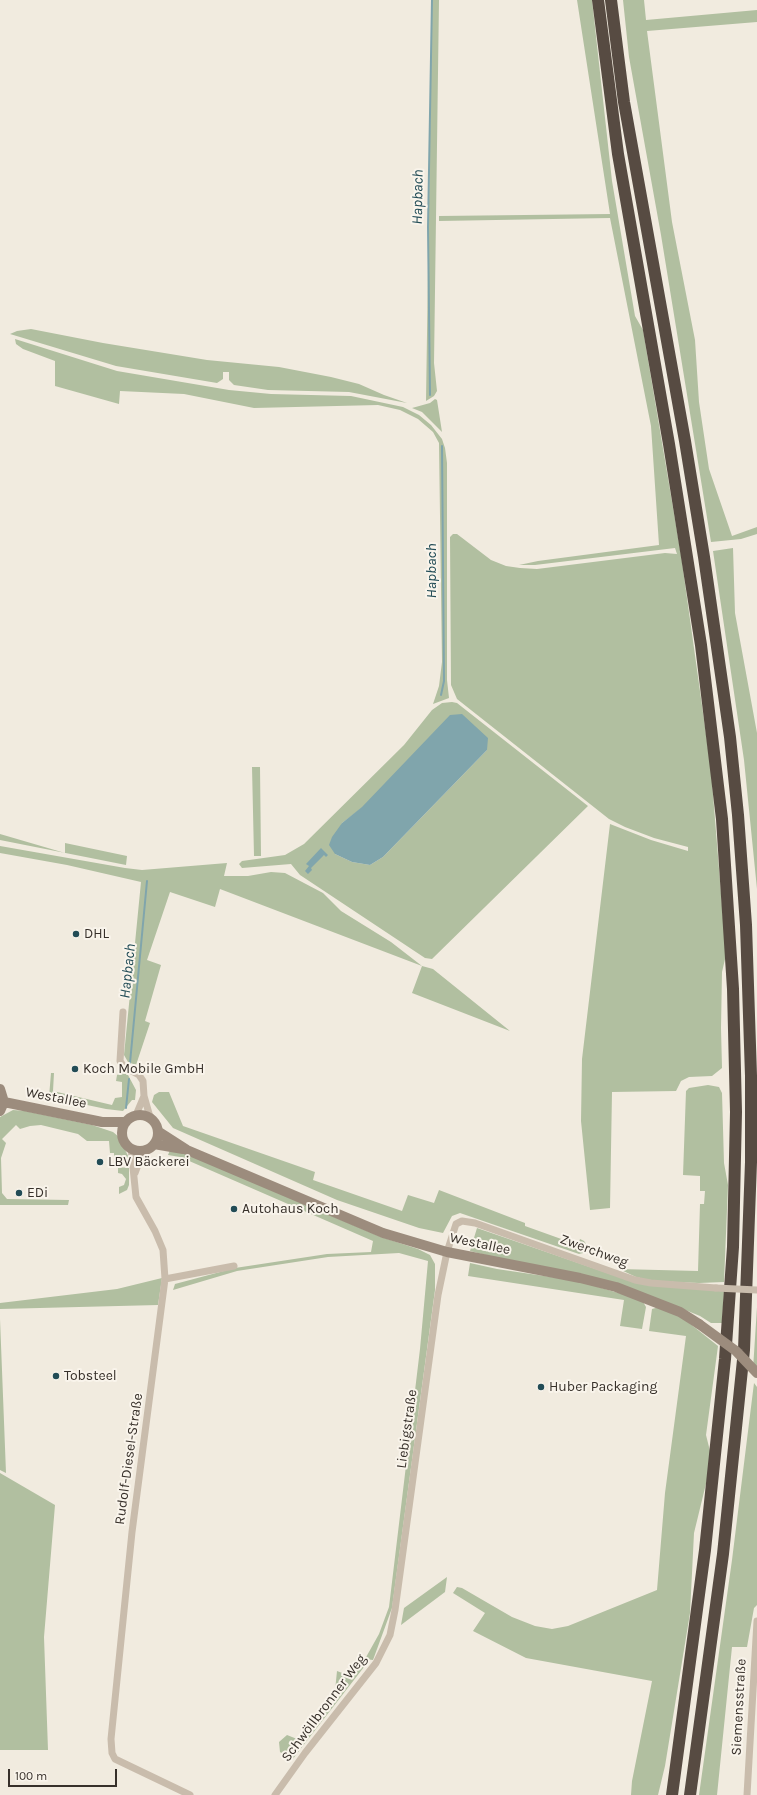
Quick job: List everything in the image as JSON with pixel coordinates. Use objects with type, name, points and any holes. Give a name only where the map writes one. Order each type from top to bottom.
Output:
[{"type":"highway","points":[[598,0],[618,154],[688,558],[713,730],[722,818],[732,982],[736,1112],[733,1247],[725,1359],[705,1550],[672,1795]]},
{"type":"highway","points":[[611,0],[624,102],[702,540],[730,737],[738,815],[748,964],[751,1084],[750,1220],[744,1350],[734,1458],[722,1562],[690,1795]]},
{"type":"highway","points":[[748,964],[757,977]]},
{"type":"highway","points":[[750,1220],[757,1204]]},
{"type":"main road","points":[[0,1089],[2,1107]]},
{"type":"main road","name":"Westallee","points":[[2,1107],[102,1122],[126,1122]]},
{"type":"main road","points":[[136,1115],[150,1117],[154,1121],[159,1132],[154,1144],[143,1151],[131,1148],[125,1142],[122,1134],[126,1122],[136,1115]]},
{"type":"main road","name":"Westallee","points":[[102,1122],[122,1134]]},
{"type":"main road","name":"Westallee","points":[[159,1132],[187,1150],[383,1232],[447,1252],[580,1278],[616,1287],[680,1312],[700,1324],[736,1351],[757,1374]]},
{"type":"main road","name":"Westallee","points":[[154,1144],[187,1150]]},
{"type":"street","points":[[123,1012],[120,1061],[124,1067],[139,1075],[143,1081],[144,1096],[150,1117]]},
{"type":"street","points":[[136,1115],[144,1096]]},
{"type":"street","name":"Rudolf-Diesel-Straße","points":[[131,1148],[136,1197],[155,1231],[163,1250],[165,1279],[131,1539],[110,1739],[112,1753],[115,1759],[190,1795]]},
{"type":"street","name":"Rudolf-Diesel-Straße","points":[[134,1175],[143,1151]]},
{"type":"street","name":"Zwerchweg","points":[[447,1252],[456,1224],[462,1221],[475,1223],[635,1280],[651,1283],[757,1290]]},
{"type":"street","name":"Liebigstraße","points":[[395,1610],[438,1295],[447,1252]]},
{"type":"street","points":[[165,1279],[234,1266]]},
{"type":"street","name":"Schwöllbronner Weg","points":[[275,1795],[348,1696],[376,1663],[390,1635],[395,1610]]},
{"type":"street","name":"Siemensstraße","points":[[747,1795],[757,1622]]},
{"type":"green space","points":[[432,0],[439,0],[434,363],[437,391],[434,396],[426,401]]},
{"type":"green space","points":[[577,0],[592,0],[612,181],[635,316],[643,330],[681,555],[711,770],[726,955],[722,972],[722,1068],[712,1076],[689,1077],[681,1081],[676,1091],[612,1092],[610,1208],[590,1210],[581,1121],[582,1059],[610,824],[651,840],[688,851],[688,847],[654,838],[609,819],[457,699],[451,685],[450,537],[453,534],[457,534],[491,560],[506,566],[520,568],[537,569],[665,553],[677,554],[675,548],[535,565],[519,565],[538,561],[659,545],[651,426],[610,218],[439,221],[439,216],[610,214]]},
{"type":"green space","points":[[623,0],[644,0],[646,20],[757,10],[757,22],[647,31],[672,222],[695,340],[699,402],[709,469],[732,536],[757,527],[757,534],[741,539],[711,542],[661,235],[629,57]]},
{"type":"green space","points":[[31,329],[103,343],[207,360],[279,367],[331,377],[359,384],[407,403],[349,392],[268,390],[234,385],[229,380],[229,372],[223,372],[223,379],[217,383],[116,366],[10,334],[17,331]]},
{"type":"green space","points":[[15,339],[117,371],[229,390],[271,394],[351,396],[403,407],[419,415],[431,425],[442,439],[447,463],[447,680],[449,698],[433,704],[439,686],[442,662],[439,443],[433,432],[418,419],[400,410],[378,405],[254,408],[184,394],[120,391],[119,404],[55,386],[55,361],[23,349],[16,344]]},
{"type":"green space","points":[[435,399],[437,400],[442,432],[422,412],[412,408],[430,403]]},
{"type":"green space","points":[[733,548],[735,613],[757,733],[757,889],[744,760],[713,551]]},
{"type":"green space","points":[[442,703],[457,703],[588,806],[432,959],[425,958],[300,875],[291,864],[242,868],[239,864],[242,861],[285,855],[304,844],[404,745],[432,710]],"holes":[[[487,750],[383,857],[370,865],[352,862],[335,854],[342,823],[362,808]]]},
{"type":"green space","points":[[252,767],[260,767],[261,856],[254,856]]},
{"type":"green space","points":[[0,834],[64,853],[0,840]]},
{"type":"green space","points":[[65,843],[127,856],[126,865],[65,853]]},
{"type":"green space","points":[[0,846],[142,870],[227,863],[224,876],[248,876],[271,872],[285,873],[323,893],[341,911],[391,942],[422,966],[220,889],[215,907],[170,892],[147,960],[161,965],[145,1021],[150,1023],[136,1065],[128,1062],[124,1055],[141,882],[67,865],[0,853]]},
{"type":"green space","points":[[422,966],[433,969],[510,1031],[412,993]]},
{"type":"green space","points":[[122,1072],[128,1075],[136,1090],[135,1100],[132,1100],[123,1111],[49,1097],[51,1073],[54,1073],[53,1091],[112,1105],[115,1098],[122,1097],[122,1082],[116,1081],[117,1075]]},
{"type":"green space","points":[[708,1085],[719,1087],[722,1093],[724,1163],[728,1185],[724,1282],[699,1283],[653,1281],[636,1277],[619,1269],[698,1271],[700,1204],[704,1204],[705,1191],[700,1191],[700,1176],[683,1175],[686,1091],[689,1088]]},
{"type":"green space","points":[[159,1092],[169,1092],[183,1126],[315,1172],[313,1180],[402,1211],[408,1195],[434,1203],[439,1190],[525,1223],[525,1226],[578,1245],[580,1239],[587,1245],[586,1250],[579,1254],[460,1213],[452,1216],[443,1233],[419,1228],[337,1200],[173,1128],[152,1102],[154,1095]]},
{"type":"green space","points":[[13,1110],[25,1111],[92,1125],[113,1132],[119,1137],[129,1158],[125,1159],[125,1163],[114,1164],[114,1153],[110,1153],[109,1141],[87,1141],[78,1134],[41,1125],[20,1129],[16,1125],[2,1139],[6,1143],[1,1158],[2,1193],[7,1199],[69,1200],[68,1205],[0,1205],[0,1117]]},
{"type":"green space","points":[[170,1150],[189,1155],[381,1237],[418,1249],[430,1255],[435,1264],[435,1290],[392,1608],[373,1660],[365,1659],[379,1634],[389,1607],[420,1349],[428,1261],[399,1253],[328,1257],[237,1271],[173,1290],[175,1284],[235,1268],[327,1254],[371,1252],[373,1241],[180,1157],[168,1155]]},
{"type":"green space","points":[[118,1167],[129,1168],[129,1185],[127,1190],[119,1194],[119,1187],[124,1185],[126,1179],[122,1174],[118,1173]]},
{"type":"green space","points":[[477,1228],[636,1283],[724,1291],[722,1323],[711,1323],[700,1316],[661,1300],[470,1251]]},
{"type":"green space","points":[[470,1263],[497,1269],[578,1281],[642,1300],[646,1307],[642,1329],[620,1326],[624,1300],[468,1276]]},
{"type":"green space","points":[[162,1278],[158,1305],[0,1309],[0,1303],[117,1289]]},
{"type":"green space","points":[[659,1307],[683,1318],[718,1346],[706,1435],[712,1459],[694,1533],[690,1613],[665,1766],[658,1795],[631,1795],[632,1781],[652,1681],[526,1658],[473,1631],[485,1613],[453,1593],[457,1587],[462,1588],[512,1617],[535,1626],[552,1629],[568,1626],[657,1590],[665,1493],[686,1336],[649,1331],[652,1309]]},
{"type":"green space","points":[[757,1307],[757,1373],[753,1369]]},
{"type":"green space","points":[[0,1319],[6,1473],[0,1470]]},
{"type":"green space","points":[[754,1383],[757,1387],[757,1605],[754,1608],[747,1647],[732,1647],[717,1795],[699,1795],[732,1560]]},
{"type":"green space","points":[[0,1473],[55,1505],[44,1637],[48,1750],[0,1750]]},
{"type":"green space","points":[[447,1577],[445,1592],[401,1625],[404,1608]]},
{"type":"green space","points":[[359,1660],[365,1663],[364,1667],[292,1760],[280,1752],[279,1742],[287,1735],[302,1741],[335,1691],[337,1671],[345,1674]]},
{"type":"water","points":[[462,714],[488,738],[487,750],[383,857],[370,865],[352,862],[335,854],[329,845],[332,837],[342,823],[362,807],[450,715]]},
{"type":"water","points":[[321,848],[328,855],[326,857],[324,855],[311,868],[312,870],[308,874],[305,871],[309,866],[306,864]]},
{"type":"waterway","name":"Hapbach","points":[[430,395],[428,227],[432,0]]},
{"type":"waterway","name":"Hapbach","points":[[441,695],[444,681],[442,446]]},
{"type":"waterway","name":"Hapbach","points":[[130,1063],[147,881]]},
{"type":"waterway","name":"Hapbach","points":[[126,1108],[129,1079]]},
{"type":"place","name":"DHL","points":[[76,934]]},
{"type":"place","name":"Koch Mobile GmbH","points":[[75,1069]]},
{"type":"place","name":"LBV Bäckerei","points":[[100,1162]]},
{"type":"place","name":"EDi","points":[[19,1193]]},
{"type":"place","name":"Autohaus Koch","points":[[234,1209]]},
{"type":"place","name":"Tobsteel","points":[[56,1376]]},
{"type":"place","name":"Huber Packaging","points":[[541,1387]]}]
